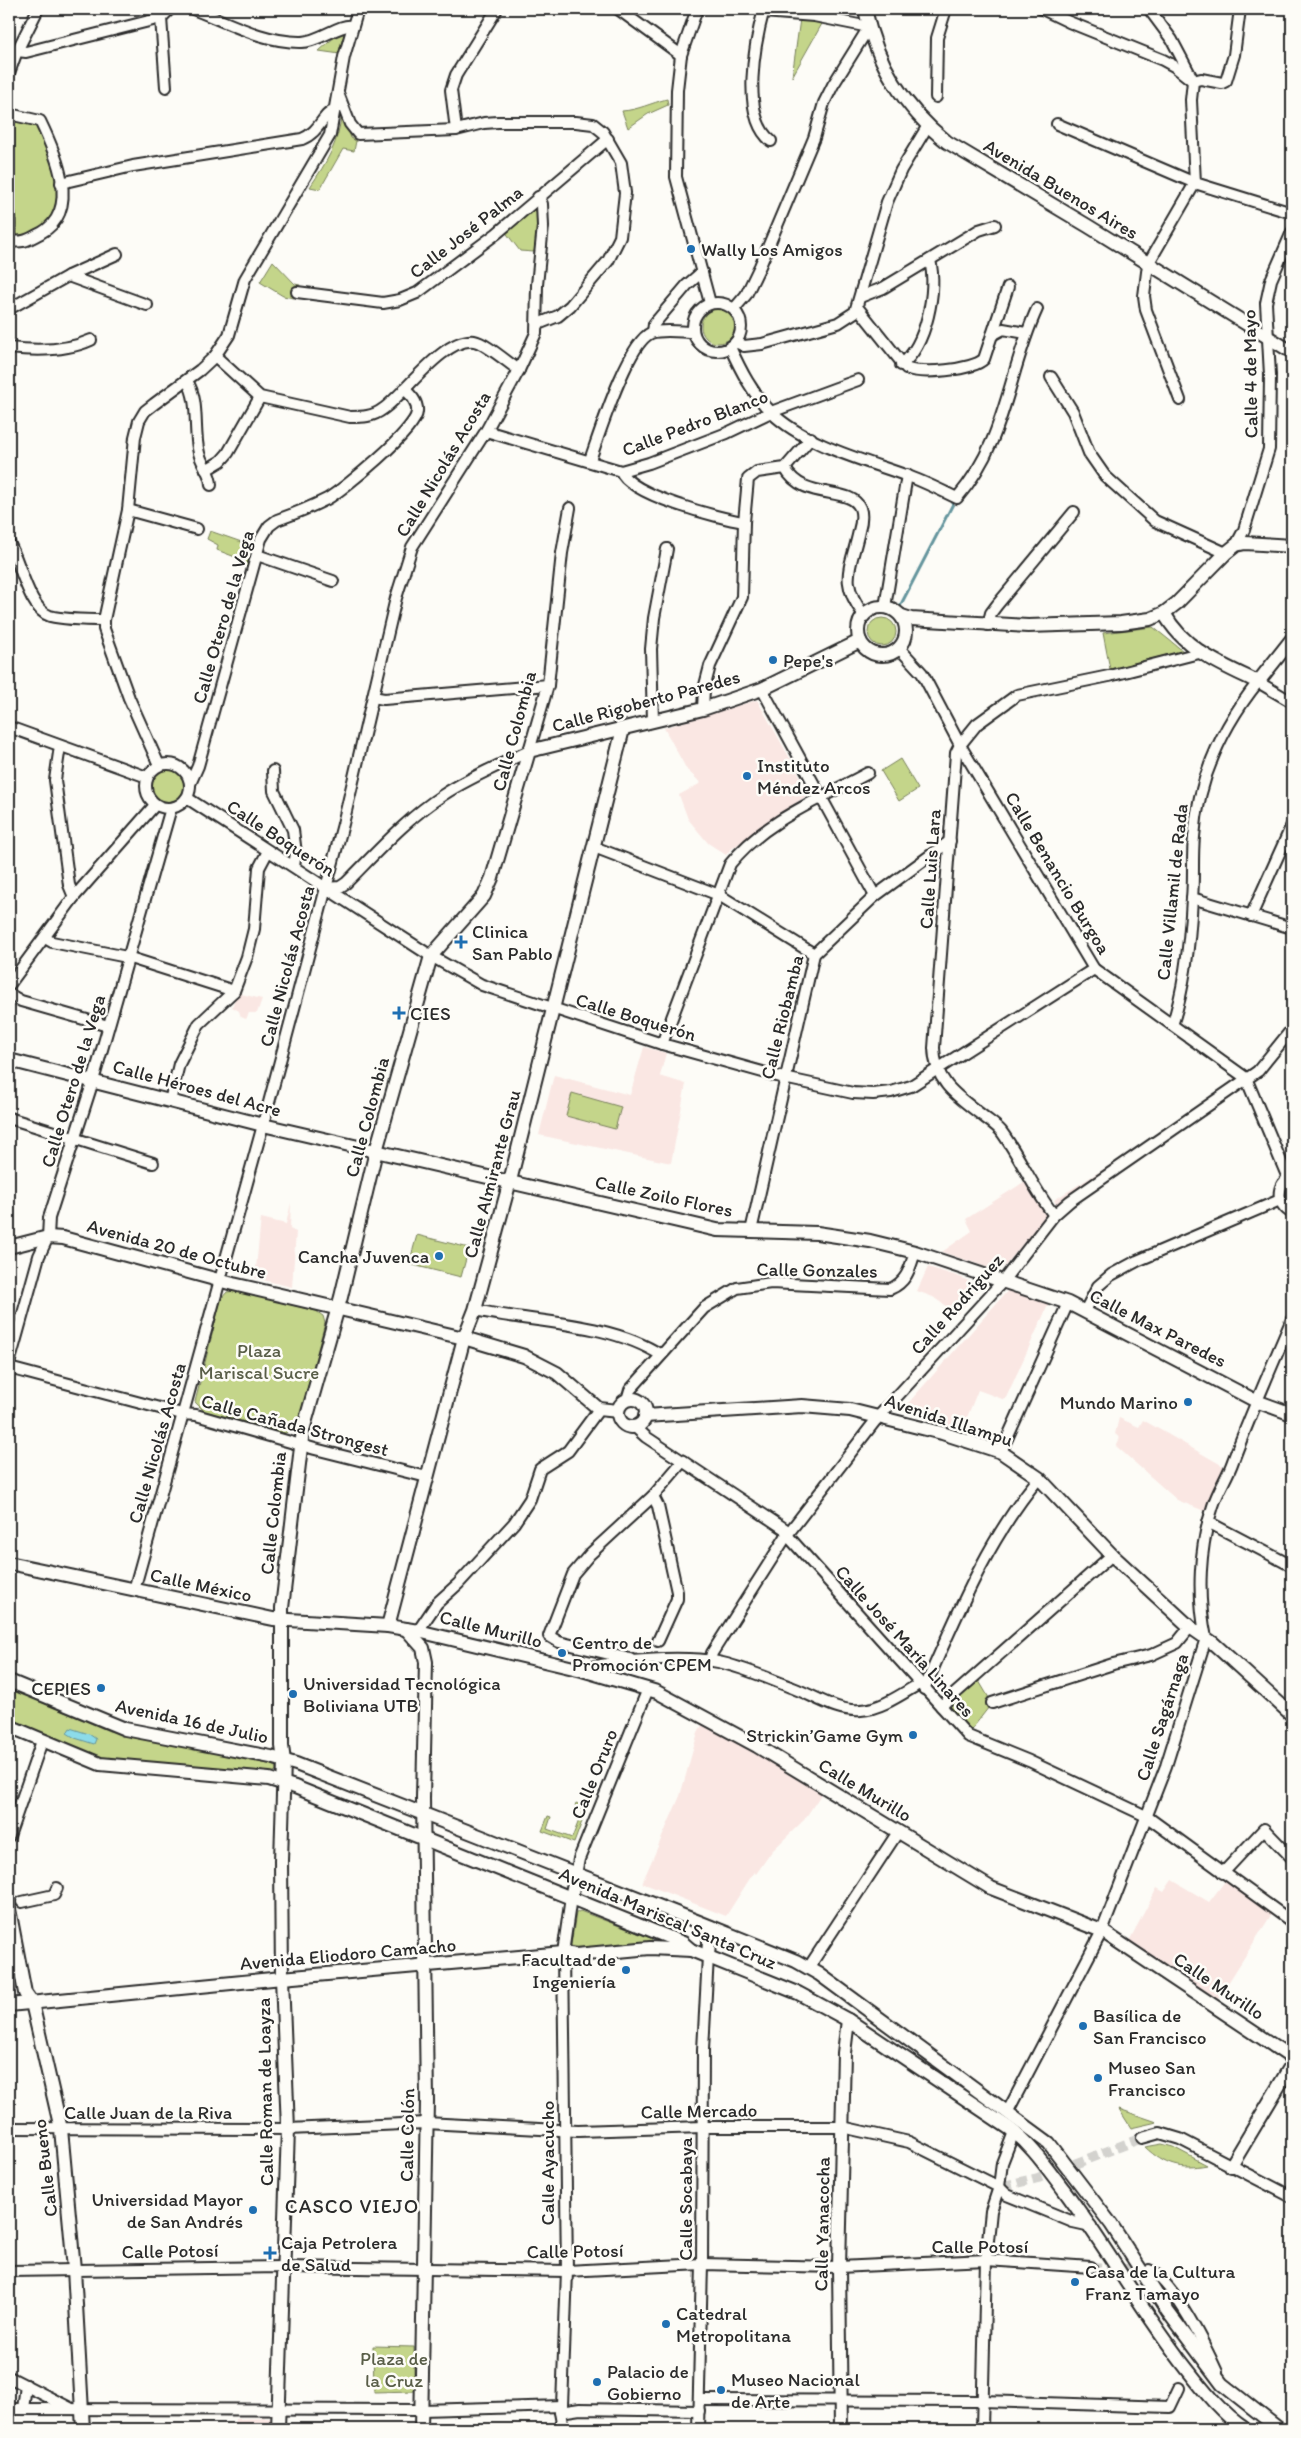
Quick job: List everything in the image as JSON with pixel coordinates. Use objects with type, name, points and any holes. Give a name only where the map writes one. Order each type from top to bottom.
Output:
[{"type":"main road","name":"Avenida Buenos Aires","points":[[865,9],[882,64],[902,96],[928,127],[947,142],[1292,352]]},
{"type":"main road","points":[[907,621],[905,638],[899,648],[892,653],[878,655],[864,647],[860,641],[858,627],[864,615],[870,610],[885,607],[892,608],[907,621],[988,625],[1028,626],[1121,623],[1150,619],[1164,613],[1177,603],[1231,549],[1245,543],[1292,546]]},
{"type":"main road","points":[[1164,613],[1179,634],[1199,653],[1258,682]]},
{"type":"main road","name":"Calle Villamil de Rada","points":[[1258,682],[1292,639]]},
{"type":"main road","name":"Calle Rigoberto Paredes","points":[[529,751],[703,709],[762,689],[860,641]]},
{"type":"main road","name":"Calle Almirante Grau","points":[[388,1626],[464,1338],[475,1310],[510,1181],[623,729]]},
{"type":"main road","name":"Calle Colombia","points":[[284,1784],[282,1746],[282,1620],[300,1444],[337,1308],[376,1152],[431,956],[484,896],[492,878],[529,751]]},
{"type":"main road","name":"Calle Héroes del Acre","points":[[9,1060],[376,1152]]},
{"type":"main road","name":"Calle Zoilo Flores","points":[[376,1152],[510,1181],[717,1230],[817,1233],[870,1241],[915,1252],[1003,1281]]},
{"type":"main road","name":"Avenida 20 de Octubre","points":[[9,1247],[48,1237],[63,1238],[219,1280],[464,1338],[524,1356],[557,1373],[599,1409]]},
{"type":"main road","name":"Calle Max Paredes","points":[[1003,1281],[1068,1302],[1256,1401],[1292,1414]]},
{"type":"main road","points":[[627,1400],[641,1403],[645,1416],[642,1423],[635,1427],[624,1425],[618,1416],[621,1404],[627,1400]]},
{"type":"main road","name":"Avenida Illampu","points":[[645,1416],[802,1406],[850,1410],[879,1416],[1001,1452],[1039,1478],[1112,1555],[1190,1627],[1206,1638],[1292,1715]]},
{"type":"main road","points":[[599,1409],[618,1410]]},
{"type":"main road","name":"Calle México","points":[[9,1563],[282,1620],[388,1626]]},
{"type":"main road","name":"Calle Murillo","points":[[388,1626],[582,1670],[648,1689],[757,1746],[991,1888],[1102,1931],[1292,2058]]},
{"type":"main road","points":[[412,1630],[423,1648],[426,1662],[424,1814]]},
{"type":"main road","name":"Avenida 16 de Julio","points":[[9,1681],[125,1729],[284,1761]]},
{"type":"main road","points":[[9,1726],[100,1764],[270,1779],[284,1784]]},
{"type":"main road","name":"Avenida Mariscal Santa Cruz","points":[[284,1761],[424,1814],[810,1967],[1039,2134],[1064,2161],[1111,2224],[1168,2312],[1222,2384],[1280,2429]]},
{"type":"main road","name":"Avenida Mariscal Santa Cruz","points":[[284,1784],[683,1943],[690,1950],[798,1993],[848,2020],[1014,2132],[1039,2155],[1091,2226],[1162,2337],[1201,2387],[1230,2418],[1245,2429]]},
{"type":"main road","name":"Calle Roman de Loayza","points":[[278,2429],[288,2129],[282,1978],[281,1861],[284,1784]]},
{"type":"main road","name":"Calle Colón","points":[[421,2429],[427,2059],[424,1966],[424,1814]]},
{"type":"main road","points":[[571,1897],[576,1874]]},
{"type":"main road","name":"Calle Bueno","points":[[9,1910],[28,1998],[61,2129],[74,2269],[77,2409],[83,2429]]},
{"type":"main road","points":[[708,1956],[710,1927]]},
{"type":"main road","name":"Avenida Eliodoro Camacho","points":[[13,2005],[28,1998],[563,1953],[576,1955],[650,1948],[690,1950]]},
{"type":"main road","name":"Calle Yanacocha","points":[[841,2429],[839,2267],[844,2053],[848,2020]]},
{"type":"main road","points":[[1231,2166],[1292,2064]]},
{"type":"street","points":[[9,72],[17,51],[38,9]]},
{"type":"street","points":[[17,51],[26,52],[161,18],[170,9]]},
{"type":"street","points":[[193,9],[271,39],[302,42],[325,36],[348,25],[352,26]]},
{"type":"street","points":[[160,765],[107,642],[104,620],[128,510],[134,438],[145,411],[187,381],[215,356],[229,336],[245,280],[256,258],[330,135],[337,92],[352,26],[358,9]]},
{"type":"street","points":[[456,130],[451,90],[456,75],[497,9]]},
{"type":"street","points":[[618,9],[681,55]]},
{"type":"street","points":[[697,9],[681,55],[677,90],[676,177],[710,303]]},
{"type":"street","points":[[936,97],[937,38],[946,9]]},
{"type":"street","points":[[1042,9],[1162,60],[1174,66],[1193,81]]},
{"type":"street","points":[[1149,9],[1172,40],[1193,81],[1191,100],[1195,182],[1148,264],[1144,296],[1146,310],[1180,400]]},
{"type":"street","points":[[1193,81],[1201,79],[1222,83],[1226,81],[1234,55],[1240,9]]},
{"type":"street","points":[[734,309],[746,295],[760,266],[814,138],[827,97],[850,54],[869,27],[814,16],[763,10],[753,72],[752,97],[759,124],[771,141]]},
{"type":"street","points":[[161,18],[166,87]]},
{"type":"street","points":[[337,92],[350,124],[358,134],[456,130],[484,122],[576,122],[598,127],[608,139],[621,163],[624,210],[620,237],[608,261],[570,306],[552,320],[538,324]]},
{"type":"street","points":[[61,183],[132,166],[302,139],[314,132],[328,114],[334,111]]},
{"type":"street","points":[[9,114],[40,120],[56,158],[64,198],[60,211],[47,229],[23,242],[9,241]]},
{"type":"street","points":[[1057,124],[1195,182],[1292,213]]},
{"type":"street","points":[[928,127],[894,185],[858,308],[851,316],[838,323],[751,346],[733,345],[715,351],[707,349],[696,339],[693,332],[695,317],[699,310],[710,303],[720,302],[734,309],[741,321],[741,328],[733,345],[750,386],[771,412],[786,424],[851,457],[907,475],[957,498],[972,480],[990,450],[1006,406],[1026,333],[1037,309]]},
{"type":"street","name":"Calle José Palma","points":[[297,292],[370,302],[400,300],[434,282],[496,234],[608,139]]},
{"type":"street","name":"Calle Nicolás Acosta","points":[[134,1590],[263,1125],[325,888],[396,598],[412,547],[486,431],[519,370],[536,333],[538,324],[537,285],[543,226],[542,204],[538,197]]},
{"type":"street","points":[[9,217],[9,235]]},
{"type":"street","points":[[860,296],[883,288],[979,230],[995,225]]},
{"type":"street","name":"Calle 4 de Mayo","points":[[1231,549],[1253,501],[1270,440],[1266,303],[1271,280],[1292,232]]},
{"type":"street","points":[[9,310],[68,276],[117,254]]},
{"type":"street","points":[[901,365],[907,359],[926,328],[932,274],[930,260]]},
{"type":"street","points":[[652,332],[654,324],[687,285],[702,272]]},
{"type":"street","points":[[68,276],[146,305]]},
{"type":"street","points":[[858,308],[901,365],[917,371],[958,368],[977,364],[984,358],[1008,287]]},
{"type":"street","points":[[992,336],[1003,329],[1026,333]]},
{"type":"street","points":[[590,460],[626,365],[640,341],[652,332],[693,332]]},
{"type":"street","points":[[9,348],[62,349],[75,347],[91,340]]},
{"type":"street","points":[[215,356],[260,397],[350,417],[365,417],[384,409],[432,362],[446,351],[467,342],[474,341],[482,344],[519,370]]},
{"type":"street","points":[[1051,377],[1073,412],[1089,453],[1105,476],[1155,520],[1231,549]]},
{"type":"street","name":"Calle Pedro Blanco","points":[[486,431],[590,460],[621,471],[649,463],[726,433],[771,412],[858,380]]},
{"type":"street","points":[[187,381],[192,391],[198,451],[206,470],[211,476],[211,485]]},
{"type":"street","name":"Calle Otero de la Vega","points":[[190,784],[198,766],[261,539],[269,526],[339,492],[360,476],[405,432],[414,420],[417,411],[415,400],[404,389]]},
{"type":"street","points":[[206,470],[221,461],[228,453],[260,397]]},
{"type":"street","points":[[703,709],[704,689],[710,666],[742,597],[744,522],[748,478],[757,472],[785,468],[811,438]]},
{"type":"street","points":[[785,468],[795,483],[803,487],[838,494],[854,501],[859,507],[862,516],[848,575],[848,585],[851,595],[864,615]]},
{"type":"street","points":[[621,471],[626,480],[632,485],[716,517],[744,522]]},
{"type":"street","points":[[885,607],[907,475]]},
{"type":"street","name":"Calle Colombia","points":[[529,751],[548,684],[562,553],[570,508]]},
{"type":"street","points":[[128,510],[197,529]]},
{"type":"street","points":[[988,625],[991,613],[997,605],[1074,512]]},
{"type":"street","points":[[9,543],[31,597],[45,614],[67,618],[104,620]]},
{"type":"street","points":[[652,721],[651,649],[654,618],[667,549]]},
{"type":"street","points":[[257,555],[333,581]]},
{"type":"street","name":"Calle Benancio Burgoa","points":[[899,648],[922,673],[960,745],[1094,969],[1246,1078]]},
{"type":"street","name":"Calle Luis Lara","points":[[1054,1215],[1044,1203],[1019,1156],[998,1128],[956,1096],[937,1070],[934,1048],[956,753],[977,724],[1017,695],[1109,676],[1199,653]]},
{"type":"street","points":[[1258,682],[1292,702]]},
{"type":"street","name":"Calle Villamil de Rada","points":[[1172,1026],[1179,1004],[1192,898],[1194,837],[1204,782],[1226,726],[1258,682]]},
{"type":"street","points":[[373,697],[384,699],[548,684]]},
{"type":"street","points":[[762,689],[875,896]]},
{"type":"street","points":[[9,727],[147,777]]},
{"type":"street","points":[[60,746],[54,780],[69,885],[74,897]]},
{"type":"street","name":"Calle Rigoberto Paredes","points":[[325,888],[340,886],[346,883],[409,820],[442,795],[529,751]]},
{"type":"street","points":[[173,764],[179,767],[188,777],[190,784],[187,798],[171,808],[155,805],[146,792],[147,777],[160,765],[173,764]]},
{"type":"street","points":[[273,771],[274,791],[293,830],[296,853],[294,866]]},
{"type":"street","points":[[662,1044],[730,864],[742,848],[760,832],[868,773]]},
{"type":"street","name":"Calle Boquerón","points":[[187,798],[431,956],[482,985],[662,1044],[784,1078],[853,1093],[873,1094],[891,1092],[911,1086],[1094,969]]},
{"type":"street","points":[[9,985],[74,897],[155,805]]},
{"type":"street","name":"Calle Otero de la Vega","points":[[9,1364],[39,1256],[48,1237],[49,1218],[94,1081],[127,957],[171,808]]},
{"type":"street","points":[[1251,916],[1292,825]]},
{"type":"street","name":"Calle Riobamba","points":[[751,1231],[784,1078],[814,954],[875,896],[950,841]]},
{"type":"street","points":[[594,847],[719,895],[814,954]]},
{"type":"street","points":[[170,1101],[179,1064],[199,1024],[234,991],[254,929],[259,868],[268,851]]},
{"type":"street","points":[[1192,898],[1292,928]]},
{"type":"street","points":[[45,938],[52,942],[127,957],[234,991]]},
{"type":"street","points":[[9,994],[21,1001],[108,1026]]},
{"type":"street","name":"Calle Rodriguez","points":[[710,1660],[712,1653],[786,1535],[879,1416],[1003,1281],[1054,1215],[1078,1195],[1258,1071],[1292,1029]]},
{"type":"street","points":[[1246,1078],[1290,1177],[1280,1188],[1280,1200],[1283,1206],[1292,1213]]},
{"type":"street","points":[[9,1118],[153,1163]]},
{"type":"street","points":[[1085,1311],[1098,1286],[1111,1275],[1137,1261],[1280,1200]]},
{"type":"street","name":"Calle Gonzales","points":[[627,1400],[630,1390],[704,1308],[737,1288],[771,1282],[890,1289],[902,1282],[908,1274],[915,1252]]},
{"type":"street","points":[[1001,1452],[1068,1302]]},
{"type":"street","points":[[475,1310],[610,1333],[648,1347],[661,1356]]},
{"type":"street","name":"Calle Sagárnaga","points":[[1008,2112],[1102,1931],[1166,1766],[1206,1638],[1202,1620],[1200,1573],[1208,1522],[1214,1504],[1227,1479],[1256,1401],[1292,1320]]},
{"type":"street","name":"Calle Cañada Strongest","points":[[9,1368],[182,1414],[196,1415],[427,1477]]},
{"type":"street","points":[[412,1630],[458,1584],[514,1523],[530,1499],[540,1469],[568,1451],[599,1409]]},
{"type":"street","name":"Calle José María Linares","points":[[635,1427],[646,1437],[784,1529],[786,1535],[968,1736],[1029,1761],[1146,1816],[1292,1922]]},
{"type":"street","points":[[631,1662],[630,1659],[559,1642],[549,1636],[573,1574],[590,1554],[653,1496],[683,1461]]},
{"type":"street","points":[[582,1670],[596,1665],[631,1662],[710,1660],[794,1688],[837,1708],[862,1710],[877,1707],[922,1686],[991,1546],[1014,1509],[1039,1478]]},
{"type":"street","points":[[653,1496],[658,1506],[678,1592],[677,1599],[658,1641]]},
{"type":"street","points":[[1208,1522],[1292,1566]]},
{"type":"street","points":[[941,1706],[1112,1555]]},
{"type":"street","points":[[992,1703],[1113,1664],[1151,1655],[1177,1643],[1190,1627]]},
{"type":"street","name":"Calle Oruro","points":[[576,1874],[579,1859],[648,1689]]},
{"type":"street","points":[[9,1836],[42,1741]]},
{"type":"street","points":[[1224,1873],[1264,1830],[1292,1858]]},
{"type":"street","points":[[810,1967],[898,1832]]},
{"type":"street","points":[[22,1902],[54,1895],[57,1888]]},
{"type":"street","name":"Calle Ayacucho","points":[[563,2429],[566,2271],[563,1953],[571,1897]]},
{"type":"street","name":"Calle Socabaya","points":[[698,2429],[702,2264],[702,2127],[708,1956]]},
{"type":"street","name":"Calle Mercado","points":[[288,2129],[426,2123],[564,2131],[702,2127],[842,2127],[909,2142],[1001,2187],[1007,2195],[1073,2222],[1091,2226]]},
{"type":"street","name":"Calle Juan de la Riva","points":[[9,2128],[288,2129]]},
{"type":"street","points":[[982,2429],[981,2401],[986,2260],[991,2211],[1001,2187],[1002,2163],[1014,2132]]},
{"type":"street","points":[[1142,2138],[1160,2133],[1171,2136],[1292,2198]]},
{"type":"street","name":"Calle Potosí","points":[[9,2271],[283,2267],[566,2271],[702,2264],[839,2267],[986,2260],[1091,2267]]},
{"type":"street","points":[[1150,2270],[1162,2280],[1197,2330],[1222,2384]]},
{"type":"street","points":[[9,2377],[77,2409]]},
{"type":"street","points":[[23,2409],[26,2385]]},
{"type":"street","points":[[699,2400],[981,2401],[1170,2407],[1179,2388]]},
{"type":"street","points":[[9,2409],[278,2411],[580,2409],[699,2411]]},
{"type":"shaded area","name":"Instituto Méndez Arcos","points":[[757,700],[809,792],[730,850],[726,855],[708,843],[688,819],[679,795],[701,783],[687,770],[664,728]]},
{"type":"shaded area","points":[[237,993],[262,999],[257,1013],[249,1013],[246,1019],[241,1017],[239,1011],[232,1007]]},
{"type":"shaded area","points":[[644,1047],[666,1053],[660,1076],[686,1084],[671,1163],[539,1135],[554,1075],[630,1095]]},
{"type":"shaded area","points":[[1235,1077],[1241,1082],[1172,1135],[1057,1206],[1054,1200],[1168,1129],[1221,1092]]},
{"type":"shaded area","points":[[1027,1180],[1046,1215],[1005,1266],[995,1270],[942,1252],[972,1231],[966,1219]]},
{"type":"shaded area","points":[[291,1203],[290,1229],[296,1232],[292,1287],[255,1278],[261,1218],[286,1224]]},
{"type":"shaded area","points":[[928,1267],[960,1277],[981,1287],[957,1314],[933,1297],[917,1291]]},
{"type":"shaded area","points":[[1010,1288],[1049,1303],[1005,1400],[978,1390],[962,1430],[903,1409]]},
{"type":"shaded area","points":[[1119,1418],[1139,1427],[1143,1420],[1225,1467],[1207,1512],[1177,1500],[1116,1446],[1120,1438],[1115,1434]]},
{"type":"shaded area","points":[[704,1722],[822,1793],[804,1820],[772,1851],[756,1874],[754,1872],[726,1916],[642,1883],[680,1796],[698,1732]]},
{"type":"shaded area","points":[[1172,1880],[1209,1902],[1226,1880],[1273,1912],[1218,1999],[1127,1945],[1157,1888],[1164,1892]]},
{"type":"shaded area","points":[[271,2418],[271,2429],[234,2429],[235,2419]]},
{"type":"green space","points":[[800,19],[823,22],[792,77]]},
{"type":"green space","points":[[347,31],[340,54],[319,51],[338,34]]},
{"type":"green space","points":[[667,99],[668,105],[648,114],[628,128],[622,111]]},
{"type":"green space","points":[[342,112],[351,138],[356,141],[354,151],[343,149],[320,189],[310,187],[335,143]]},
{"type":"green space","points":[[9,120],[36,126],[50,139],[57,175],[57,206],[55,212],[48,221],[38,228],[28,234],[17,237],[16,212],[9,195]]},
{"type":"green space","points":[[533,207],[539,223],[534,252],[520,251],[504,230]]},
{"type":"green space","points":[[273,261],[295,284],[300,285],[294,298],[283,296],[260,282]]},
{"type":"green space","points":[[718,309],[725,310],[730,314],[734,319],[734,333],[730,338],[725,342],[718,343],[711,342],[706,338],[702,333],[701,326],[702,319],[706,314],[711,310]]},
{"type":"green space","points":[[210,531],[253,546],[246,567],[243,560],[217,550],[218,545],[207,539]]},
{"type":"green space","points":[[882,618],[892,622],[896,632],[892,642],[882,646],[872,642],[868,632],[872,622]]},
{"type":"green space","points":[[1153,627],[1183,651],[1110,669],[1103,633]]},
{"type":"green space","points":[[900,759],[918,789],[899,801],[881,771]]},
{"type":"green space","points":[[168,767],[175,768],[181,773],[186,779],[186,793],[181,799],[175,804],[168,805],[161,804],[155,799],[150,793],[149,786],[150,779],[155,773],[161,768]]},
{"type":"green space","points":[[572,1093],[621,1107],[615,1129],[566,1116]]},
{"type":"green space","name":"Cancha Juvenca","points":[[417,1235],[469,1248],[461,1277],[409,1264]]},
{"type":"green space","name":"Plaza Mariscal Sucre","points":[[235,1291],[316,1311],[323,1316],[325,1323],[297,1427],[285,1433],[204,1411],[195,1402],[221,1299],[227,1292]]},
{"type":"green space","points":[[976,1676],[992,1703],[968,1734],[946,1702]]},
{"type":"green space","points":[[9,1688],[109,1731],[248,1759],[275,1766],[276,1770],[274,1772],[250,1772],[97,1757],[9,1719]]},
{"type":"green space","points":[[576,1803],[587,1808],[574,1843],[542,1831],[548,1816],[551,1817],[547,1829],[572,1838],[583,1810],[575,1806]]},
{"type":"green space","points":[[580,1911],[651,1938],[653,1942],[575,1950],[571,1945],[576,1913]]},
{"type":"green space","points":[[1119,2109],[1157,2122],[1131,2128]]},
{"type":"green space","points":[[1162,2144],[1173,2147],[1207,2165],[1181,2167],[1174,2165],[1159,2159],[1145,2147]]},
{"type":"green space","name":"Plaza de la Cruz","points":[[373,2346],[414,2347],[414,2391],[374,2392]]},
{"type":"water","points":[[70,1728],[89,1734],[96,1739],[94,1744],[75,1738],[67,1733]]},
{"type":"waterway","points":[[897,612],[955,500]]},
{"type":"tunnel","points":[[1003,2186],[1038,2178],[1142,2138]]},
{"type":"tunnel","points":[[1091,2267],[1147,2270]]},
{"type":"place","name":"Wally Los Amigos","points":[[691,249]]},
{"type":"place","name":"Pepe's","points":[[773,660]]},
{"type":"place","name":"Instituto Méndez Arcos","points":[[747,776]]},
{"type":"place","name":"Clinica San Pablo","points":[[461,942]]},
{"type":"place","name":"CIES","points":[[399,1013]]},
{"type":"place","name":"Cancha Juvenca","points":[[439,1256]]},
{"type":"place","name":"Mundo Marino","points":[[1188,1402]]},
{"type":"place","name":"Centro de Promoción CPEM","points":[[562,1653]]},
{"type":"place","name":"CEPIES","points":[[101,1688]]},
{"type":"place","name":"Universidad Tecnológica Boliviana UTB","points":[[293,1694]]},
{"type":"place","name":"Strickin’Game Gym","points":[[913,1735]]},
{"type":"place","name":"Facultad de Ingeniería","points":[[626,1970]]},
{"type":"place","name":"Basílica de San Francisco","points":[[1083,2026]]},
{"type":"place","name":"Museo San Francisco","points":[[1098,2078]]},
{"type":"place","name":"Universidad Mayor de San Andrés","points":[[253,2210]]},
{"type":"place","name":"Caja Petrolera de Salud","points":[[270,2253]]},
{"type":"place","name":"Casa de la Cultura Franz Tamayo","points":[[1075,2282]]},
{"type":"place","name":"Catedral Metropolitana","points":[[666,2324]]},
{"type":"place","name":"Palacio de Gobierno","points":[[597,2382]]},
{"type":"place","name":"Museo Nacional de Arte","points":[[721,2390]]},
{"type":"district","name":"CASCO VIEJO","points":[[352,2206]]}]
